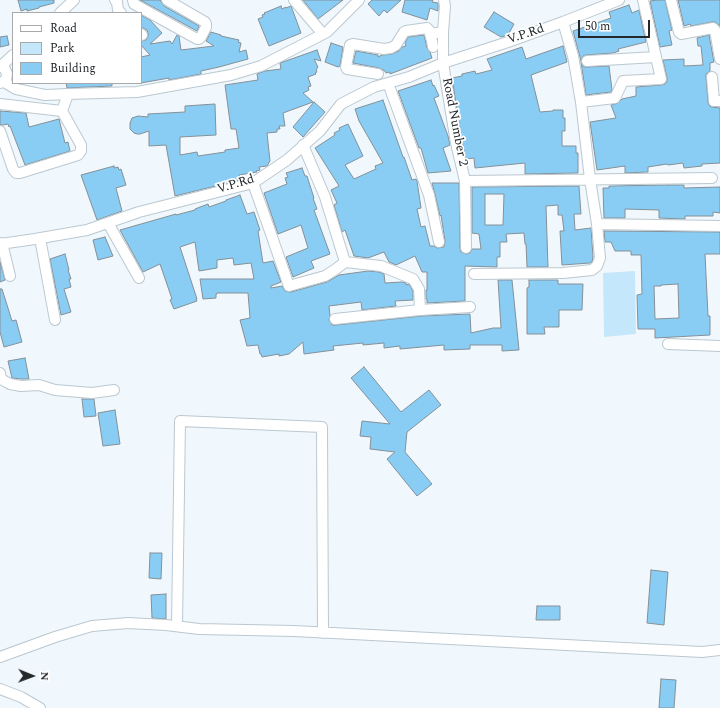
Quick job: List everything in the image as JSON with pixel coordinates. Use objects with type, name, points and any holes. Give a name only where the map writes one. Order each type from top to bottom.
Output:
[{"type":"street","points":[[61,12],[74,0]]},
{"type":"street","points":[[134,0],[134,4],[199,39],[206,27],[205,22],[167,0]]},
{"type":"street","points":[[294,0],[323,34]]},
{"type":"street","points":[[12,56],[0,66],[5,69],[7,74],[6,80],[2,82],[16,89],[45,95],[137,92],[231,75],[261,66],[327,32],[359,0]]},
{"type":"street","points":[[442,63],[444,0]]},
{"type":"street","name":"V.P.Rd","points":[[1,244],[87,230],[147,210],[253,183],[286,160],[320,131],[341,104],[374,87],[508,42],[620,0]]},
{"type":"street","points":[[581,102],[615,98],[623,81],[661,79],[643,0]]},
{"type":"street","points":[[671,0],[679,32],[681,34],[713,28],[715,30],[720,59]]},
{"type":"street","points":[[117,1],[118,10],[120,12]]},
{"type":"street","points":[[474,274],[563,273],[592,270],[597,266],[600,258],[581,102],[573,56],[563,22]]},
{"type":"street","points":[[433,47],[429,30],[427,28],[406,31],[396,45],[391,48],[384,49],[353,44],[350,45],[346,67],[347,69],[378,71],[429,195],[439,242]]},
{"type":"street","points":[[430,34],[443,32]]},
{"type":"street","points":[[587,61],[656,56]]},
{"type":"street","name":"Road Number 2","points":[[442,63],[456,143],[465,180],[466,248]]},
{"type":"street","points":[[712,76],[714,101],[720,101]]},
{"type":"street","points":[[0,131],[13,169],[16,173],[78,155],[81,152],[81,145],[62,111],[68,94]]},
{"type":"street","points":[[0,104],[62,111]]},
{"type":"street","points":[[303,145],[325,197],[345,262]]},
{"type":"street","points":[[465,180],[712,178]]},
{"type":"street","points":[[253,183],[289,286],[325,276],[345,262],[381,266],[413,279],[418,289],[420,310]]},
{"type":"street","points":[[108,223],[139,278]]},
{"type":"street","points":[[597,224],[720,226]]},
{"type":"street","points":[[40,238],[55,320]]},
{"type":"street","points":[[1,244],[10,276]]},
{"type":"street","points":[[335,319],[420,310],[470,307]]},
{"type":"street","points":[[668,344],[720,346]]},
{"type":"street","points":[[0,373],[1,379],[10,384],[21,386],[39,385],[55,390],[92,393],[114,390]]},
{"type":"street","points":[[177,626],[180,421],[314,426],[322,427],[323,633]]},
{"type":"street","points":[[0,657],[55,637],[92,626],[128,623],[166,625],[199,629],[323,633],[702,652],[720,650]]},
{"type":"street","points":[[0,689],[21,697],[40,708]]},
{"type":"green space","points":[[635,271],[636,334],[604,337],[603,273]]},
{"type":"building","points":[[18,0],[54,0],[54,3],[27,11],[27,9],[21,11]]},
{"type":"building","points":[[140,0],[160,0],[164,6],[199,26],[197,31]]},
{"type":"building","points":[[303,0],[343,0],[318,19]]},
{"type":"building","points":[[372,0],[401,0],[387,13],[384,10],[379,16],[368,4]]},
{"type":"building","points":[[405,0],[433,0],[432,2],[438,3],[438,11],[430,8],[427,20],[402,12]]},
{"type":"building","points":[[665,0],[672,30],[669,31],[672,45],[660,47],[650,1]]},
{"type":"building","points":[[678,0],[720,0],[720,26],[715,22],[712,22],[684,26]]},
{"type":"building","points":[[629,5],[632,13],[639,10],[646,42],[618,49],[619,51],[613,53],[586,55],[583,56],[581,61],[573,31],[611,18],[609,12]]},
{"type":"building","points":[[281,6],[282,9],[291,6],[301,33],[269,46],[258,19],[263,17],[262,15],[265,14],[264,13]]},
{"type":"building","points":[[494,12],[514,24],[508,35],[501,37],[484,27]]},
{"type":"building","points":[[142,16],[150,20],[162,33],[150,44],[170,41],[172,44],[177,35],[179,36],[181,50],[214,46],[206,41],[211,32],[239,40],[238,42],[241,43],[239,52],[246,50],[248,59],[201,71],[201,74],[169,80],[169,78],[142,83],[142,57],[150,55],[142,46],[142,41],[146,40],[148,36],[147,30],[143,28]]},
{"type":"building","points":[[424,35],[427,48],[432,58],[390,74],[390,72],[386,73],[379,68],[353,63],[356,51],[378,55],[378,57],[392,54],[406,46],[405,43],[408,37]]},
{"type":"building","points":[[709,35],[714,62],[710,63],[710,71],[706,74],[708,102],[711,107],[720,108],[720,163],[702,164],[702,166],[684,168],[683,163],[667,164],[648,167],[648,172],[625,173],[625,166],[597,170],[590,122],[616,118],[611,105],[618,103],[622,99],[636,96],[636,87],[665,84],[667,78],[663,60],[684,59],[684,66],[703,65],[701,46],[698,46],[697,38]]},
{"type":"building","points":[[7,36],[9,45],[0,47],[0,37]]},
{"type":"building","points":[[331,43],[343,47],[340,66],[338,67],[325,62]]},
{"type":"building","points":[[563,46],[567,62],[531,75],[540,112],[563,110],[563,118],[565,118],[565,131],[562,131],[562,146],[576,146],[576,153],[578,153],[578,173],[525,174],[525,163],[475,168],[474,158],[466,159],[452,78],[475,71],[476,74],[492,70],[487,59],[522,47],[526,59]]},
{"type":"building","points":[[317,50],[321,61],[314,59],[318,67],[316,70],[317,72],[315,73],[316,74],[308,77],[311,86],[308,87],[309,90],[303,93],[313,102],[283,113],[285,126],[279,126],[280,129],[277,129],[277,132],[267,133],[270,161],[267,166],[259,167],[260,170],[256,171],[257,172],[239,175],[240,180],[175,196],[166,145],[149,146],[149,131],[140,134],[134,133],[130,129],[132,118],[138,116],[148,117],[148,114],[185,112],[185,106],[215,104],[216,135],[180,137],[180,155],[197,152],[198,156],[225,152],[225,150],[239,148],[236,129],[231,129],[225,85],[258,80],[257,74],[265,71],[281,69],[280,63]]},
{"type":"building","points":[[581,62],[584,67],[609,66],[611,92],[586,95]]},
{"type":"building","points":[[431,80],[439,96],[434,98],[450,145],[443,148],[451,171],[428,173],[421,148],[419,148],[398,91]]},
{"type":"building","points":[[66,84],[112,84],[112,86],[67,88]]},
{"type":"building","points":[[383,100],[412,180],[416,179],[417,181],[421,208],[417,209],[421,227],[425,226],[430,246],[437,248],[444,247],[445,241],[441,215],[440,216],[432,183],[459,183],[460,248],[461,252],[466,254],[470,253],[472,249],[481,249],[479,234],[472,233],[472,187],[579,186],[581,214],[574,214],[575,230],[591,228],[592,262],[562,265],[560,231],[564,231],[562,215],[558,215],[558,205],[546,206],[548,267],[527,267],[524,233],[506,234],[507,242],[500,242],[500,257],[497,257],[497,267],[465,266],[465,301],[427,303],[427,272],[422,272],[415,256],[396,265],[389,262],[384,252],[368,258],[354,256],[345,230],[342,232],[334,205],[337,203],[331,190],[339,186],[315,148],[335,135],[334,133],[340,130],[339,128],[348,124],[363,156],[345,165],[354,179],[376,169],[375,166],[383,163],[359,121],[355,109]],"holes":[[[485,194],[504,194],[503,225],[485,225]]]},
{"type":"building","points":[[314,102],[325,112],[303,137],[293,127]]},
{"type":"building","points":[[0,111],[26,113],[29,127],[59,119],[65,143],[68,142],[70,151],[25,165],[10,126],[9,127],[8,124],[0,125]]},
{"type":"building","points":[[114,166],[114,168],[118,167],[119,170],[121,169],[126,185],[116,188],[122,211],[97,220],[81,175]]},
{"type":"building","points":[[302,168],[305,176],[307,176],[317,209],[314,210],[330,254],[311,261],[314,268],[293,277],[286,257],[308,248],[301,225],[278,234],[264,193],[287,184],[285,178],[288,177],[286,173]]},
{"type":"building","points":[[684,185],[684,188],[720,187],[720,213],[713,212],[713,216],[685,216],[685,219],[659,218],[659,210],[625,209],[625,218],[604,218],[603,188],[609,188],[609,186]]},
{"type":"building","points":[[240,195],[247,214],[254,212],[260,230],[258,231],[263,263],[273,261],[281,282],[271,286],[271,288],[282,286],[285,291],[291,292],[327,282],[339,275],[368,271],[384,274],[385,283],[402,282],[406,283],[406,285],[409,284],[413,291],[413,300],[395,301],[396,306],[362,310],[361,302],[329,306],[329,320],[332,325],[421,316],[470,314],[471,333],[493,328],[501,328],[498,280],[512,280],[519,350],[502,351],[502,345],[470,345],[470,349],[444,350],[444,345],[400,349],[400,346],[384,348],[384,343],[363,345],[363,343],[333,346],[334,350],[304,354],[303,342],[289,354],[262,357],[258,345],[247,346],[240,320],[250,318],[248,293],[217,293],[216,298],[203,299],[200,279],[254,279],[251,263],[234,265],[233,258],[217,260],[217,268],[199,271],[195,242],[180,247],[197,301],[174,309],[160,264],[143,272],[120,230],[195,210],[208,204],[209,207]]},
{"type":"building","points":[[604,231],[720,232],[720,254],[705,254],[710,335],[655,338],[655,329],[638,329],[637,295],[642,294],[641,255],[631,255],[631,251],[615,251],[611,242],[605,242]],"holes":[[[678,284],[679,318],[655,319],[654,286]]]},
{"type":"building","points":[[105,237],[113,256],[98,260],[93,240]]},
{"type":"building","points":[[65,254],[71,279],[69,279],[71,287],[64,289],[71,312],[61,315],[50,259]]},
{"type":"building","points":[[0,262],[5,280],[0,282]]},
{"type":"building","points":[[529,280],[558,280],[558,284],[583,284],[582,310],[559,310],[559,327],[544,327],[545,334],[527,334],[527,288],[529,287]]},
{"type":"building","points":[[0,289],[2,289],[12,321],[16,320],[22,342],[4,347],[0,332]]},
{"type":"building","points":[[25,358],[29,379],[12,378],[8,361]]},
{"type":"building","points":[[364,367],[401,412],[429,390],[441,405],[407,432],[405,452],[432,484],[417,496],[387,459],[395,452],[370,449],[371,437],[360,436],[362,421],[390,424],[351,378]]},
{"type":"building","points":[[82,399],[94,399],[96,416],[84,417]]},
{"type":"building","points":[[115,410],[120,444],[103,446],[98,413]]},
{"type":"building","points":[[150,553],[162,553],[161,579],[149,578]]},
{"type":"building","points":[[651,570],[668,572],[664,625],[647,623]]},
{"type":"building","points":[[166,594],[166,619],[152,618],[151,595]]},
{"type":"building","points":[[537,606],[560,606],[560,620],[536,620]]},
{"type":"building","points":[[661,679],[676,680],[674,708],[659,708]]}]
